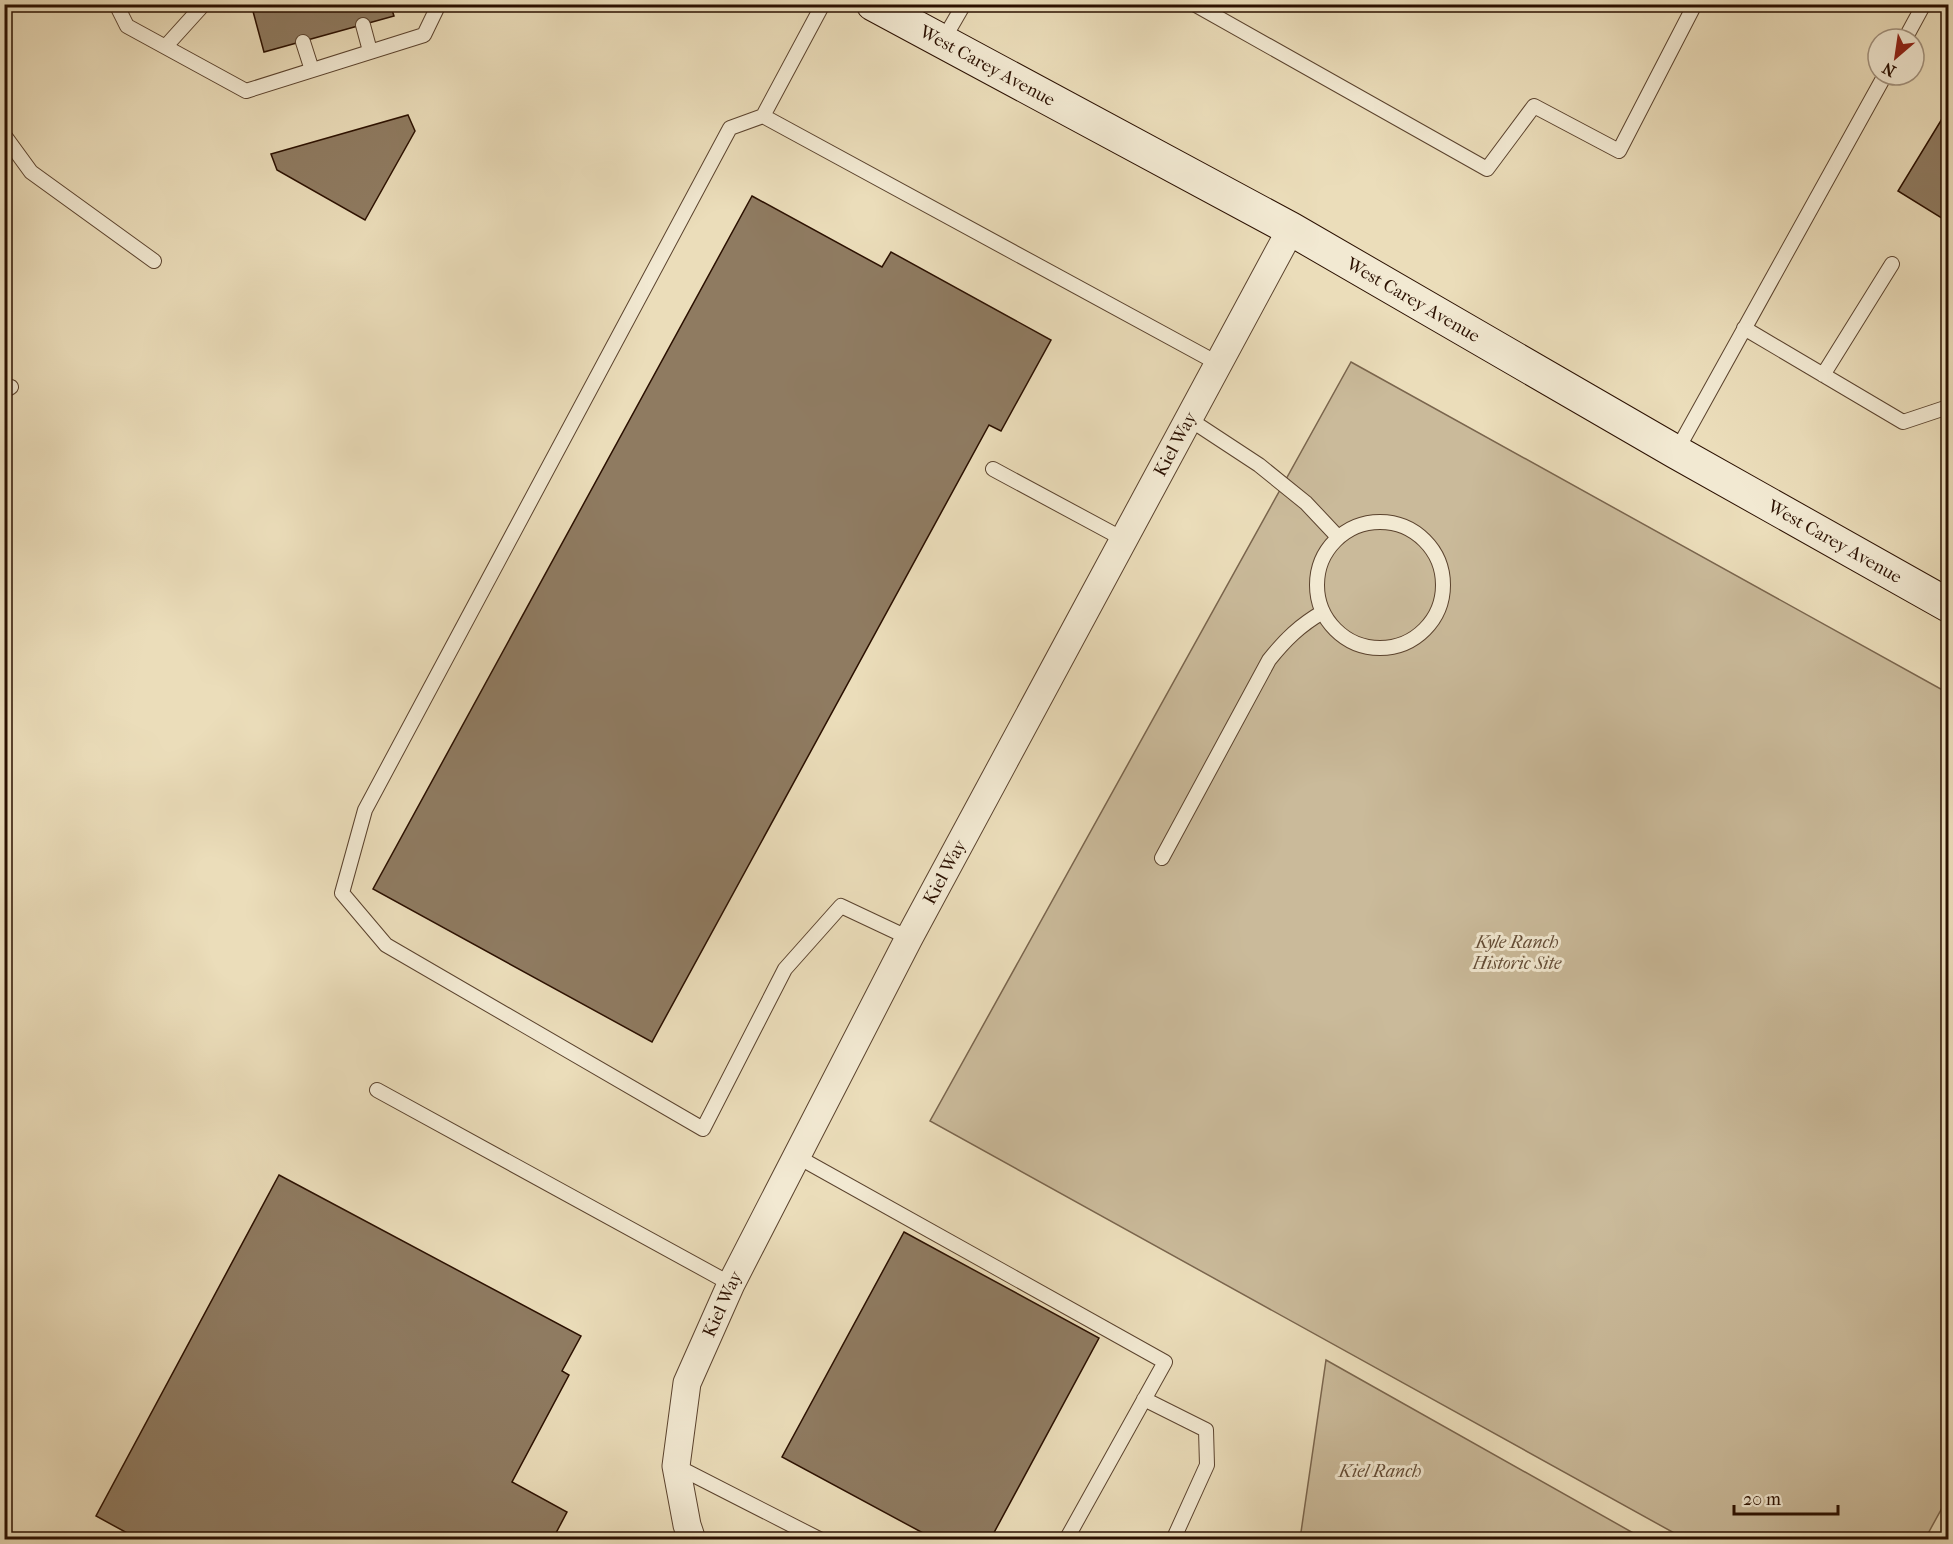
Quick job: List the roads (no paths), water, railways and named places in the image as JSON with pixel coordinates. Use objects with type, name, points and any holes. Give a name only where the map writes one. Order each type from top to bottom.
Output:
[{"type":"main road","name":"West Carey Avenue","points":[[873,4],[1291,229],[1676,452],[1948,605]]},
{"type":"street","name":"Kiel Way","points":[[684,1535],[676,1466],[687,1383],[730,1284],[798,1157],[909,938],[1291,229]]},
{"type":"lane","points":[[116,4],[127,26],[246,91],[424,35],[439,4]]},
{"type":"lane","points":[[166,46],[204,4]]},
{"type":"lane","points":[[823,4],[763,116],[730,128],[365,810],[342,893],[386,945],[703,1130],[785,969],[841,906],[909,938]]},
{"type":"lane","points":[[942,42],[964,4]]},
{"type":"lane","points":[[1194,4],[1487,169],[1534,106],[1619,151],[1695,4]]},
{"type":"lane","points":[[1912,27],[1924,4]]},
{"type":"lane","points":[[363,25],[370,51]]},
{"type":"lane","points":[[303,42],[312,70]]},
{"type":"lane","points":[[1676,452],[1878,87]]},
{"type":"lane","points":[[763,116],[1219,364]]},
{"type":"lane","points":[[4,135],[31,172],[154,261]]},
{"type":"lane","points":[[1823,375],[1892,264]]},
{"type":"lane","points":[[1744,328],[1903,422],[1948,407]]},
{"type":"lane","points":[[1189,419],[1259,465],[1306,503],[1338,537]]},
{"type":"lane","points":[[993,469],[1123,539]]},
{"type":"lane","points":[[1377,522],[1399,525],[1418,534],[1432,550],[1441,569],[1443,590],[1438,611],[1426,628],[1410,641],[1390,648],[1370,648],[1351,641],[1334,629],[1323,612],[1317,592],[1318,572],[1325,553],[1338,537],[1357,526],[1377,522]]},
{"type":"lane","points":[[1162,858],[1269,660],[1285,640],[1303,624],[1323,612]]},
{"type":"lane","points":[[377,1090],[730,1284]]},
{"type":"lane","points":[[798,1157],[1165,1362],[1066,1539]]},
{"type":"lane","points":[[1144,1399],[1206,1430],[1207,1465],[1173,1539]]},
{"type":"lane","points":[[676,1466],[821,1539]]},
{"type":"park label","name":"Kyle Ranch Historic Site","points":[[1517,952]]},
{"type":"park label","name":"Kiel Ranch","points":[[1380,1471]]}]
